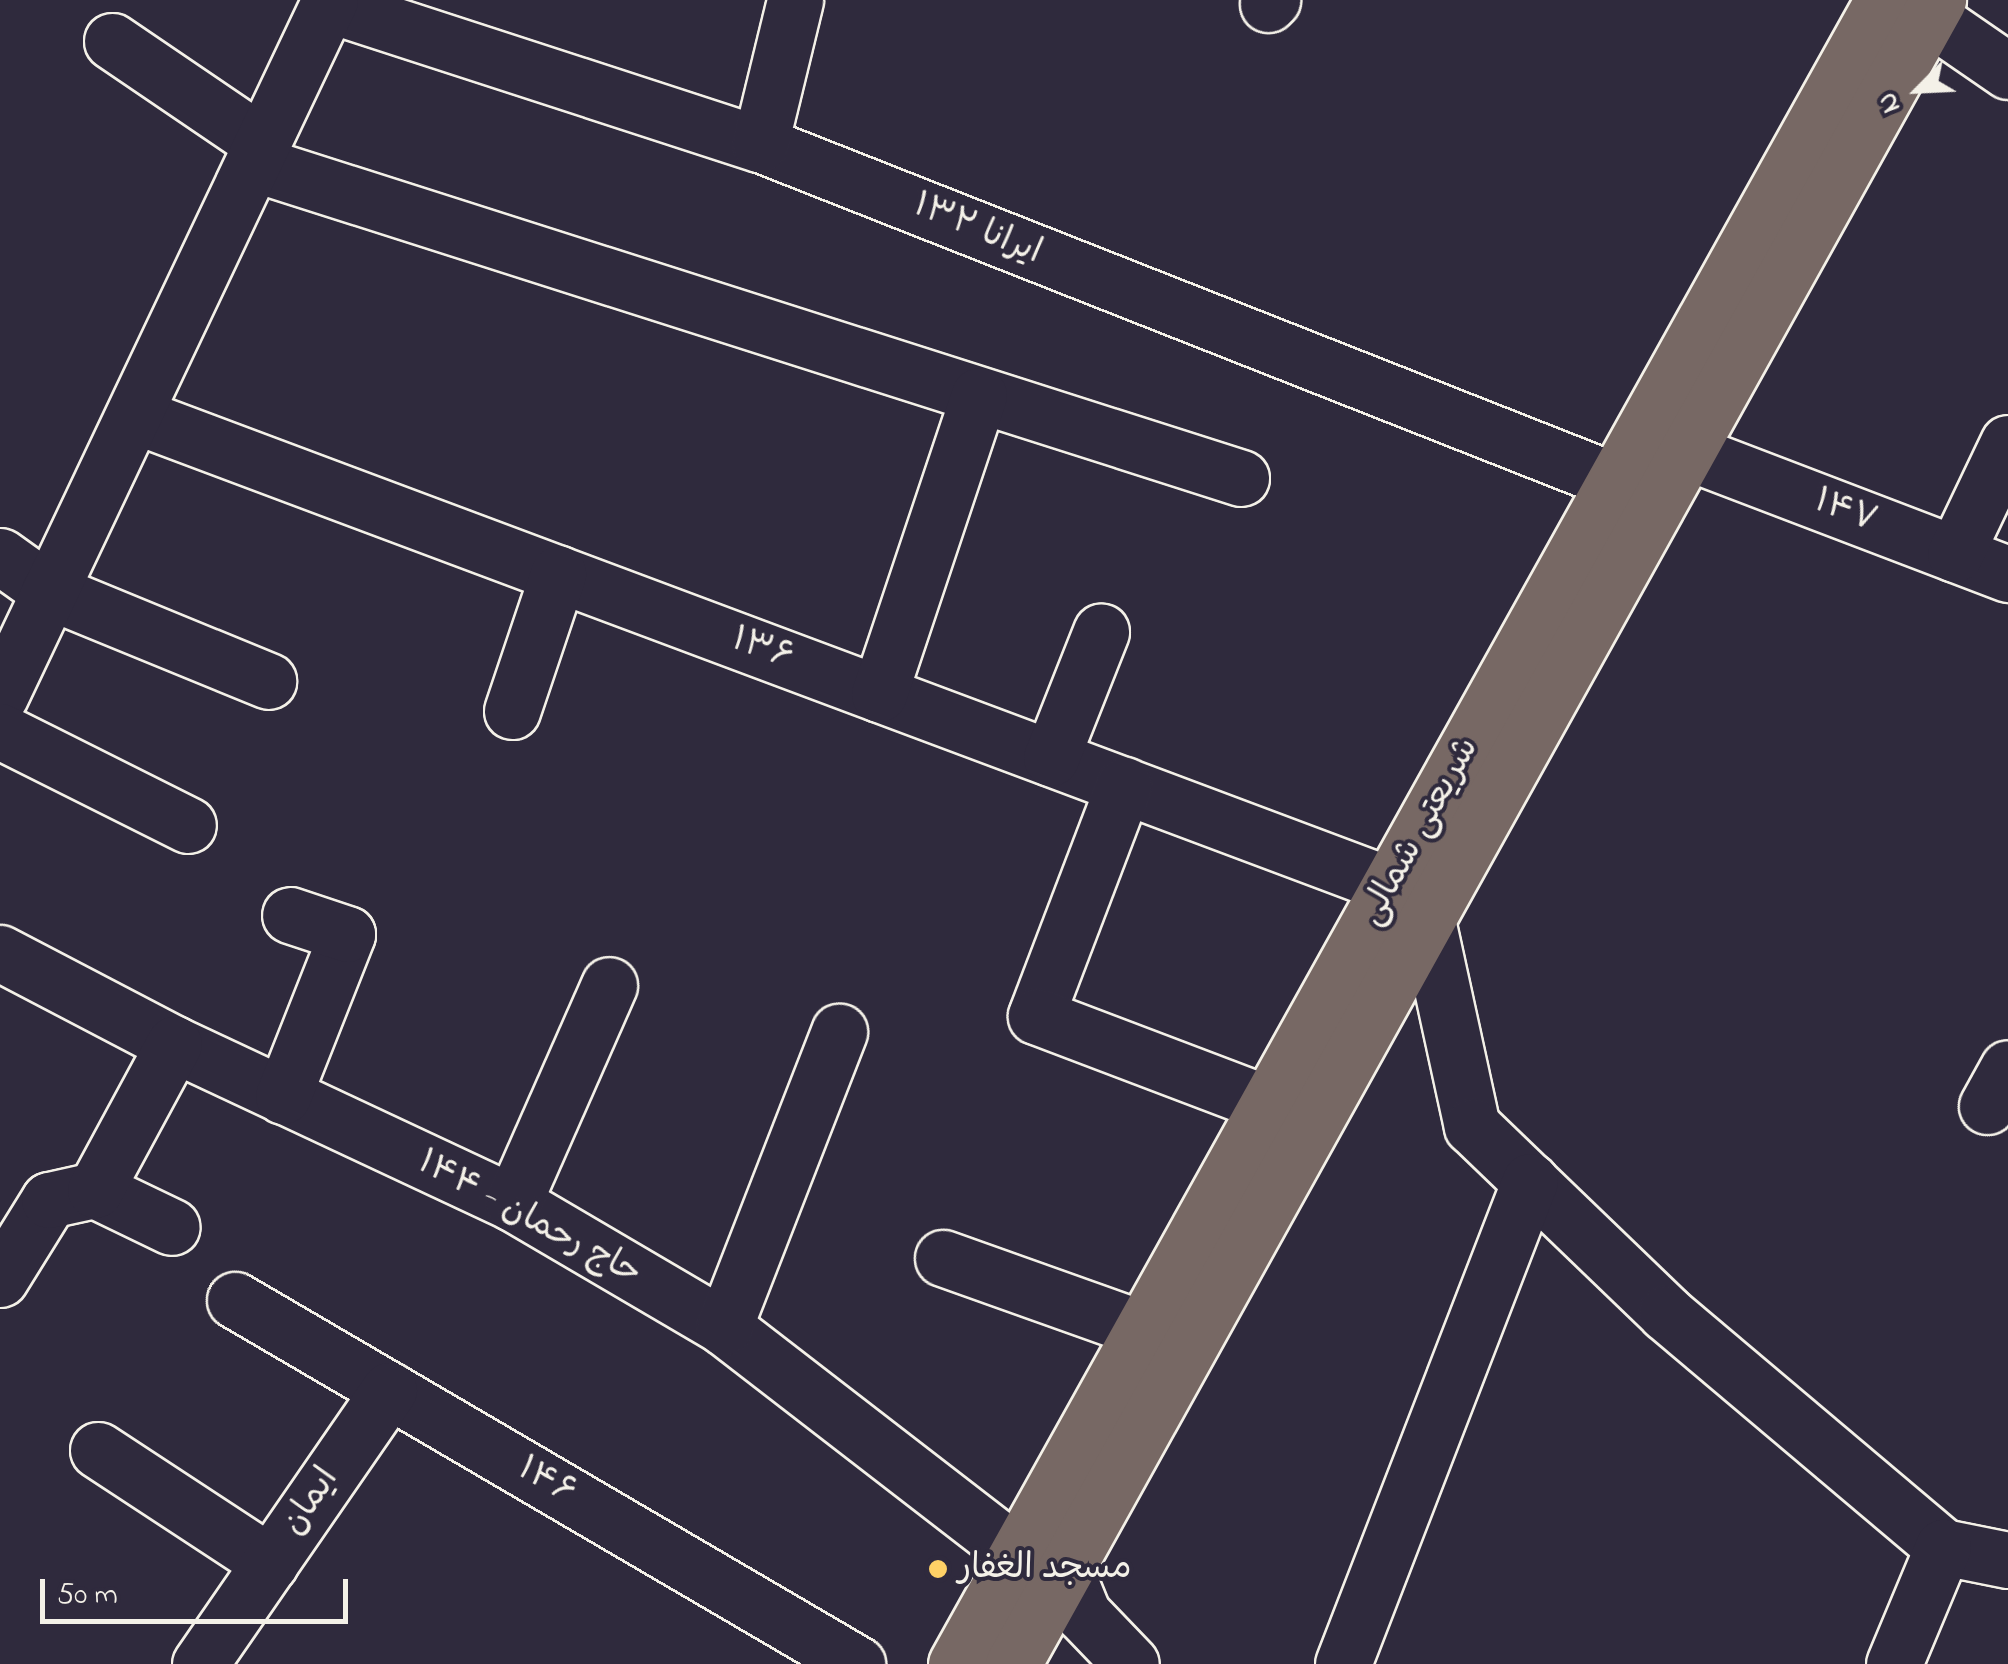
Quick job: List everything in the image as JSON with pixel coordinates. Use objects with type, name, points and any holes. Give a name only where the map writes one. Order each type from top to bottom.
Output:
[{"type":"main road","name":"شریعتی شمالی","points":[[956,1664],[1040,1559],[1409,903],[1683,450],[1917,5]]},
{"type":"main road","name":"شریعتی شمالی","points":[[1013,1664],[1040,1559],[1142,1328],[1268,1104],[1409,903],[1617,482],[1917,5]]},
{"type":"street","points":[[760,144],[796,0]]},
{"type":"street","points":[[0,696],[329,2]]},
{"type":"street","name":"ایرانا ۱۳۲","points":[[329,2],[760,144],[1617,482]]},
{"type":"street","points":[[1917,5],[2008,71]]},
{"type":"street","points":[[112,42],[258,153],[979,395],[1241,478]]},
{"type":"street","points":[[879,694],[979,395]]},
{"type":"street","name":"۱۳۶","points":[[134,415],[1124,785],[1409,903]]},
{"type":"street","points":[[1955,554],[2008,444]]},
{"type":"street","name":"۱۴۷","points":[[1683,450],[2008,574]]},
{"type":"street","points":[[0,556],[50,592],[268,681]]},
{"type":"street","points":[[512,711],[558,574]]},
{"type":"street","points":[[1051,758],[1101,632]]},
{"type":"street","points":[[0,730],[188,825]]},
{"type":"street","points":[[1124,785],[1036,1016],[1268,1104]]},
{"type":"street","points":[[1409,903],[1472,1126],[1666,1313],[1943,1547],[2008,1560]]},
{"type":"street","points":[[283,1096],[347,934],[290,915]]},
{"type":"street","name":"حاج رحمان - ۱۴۴","points":[[0,953],[174,1044],[513,1203],[724,1327],[1040,1559]]},
{"type":"street","points":[[513,1203],[609,985]]},
{"type":"street","points":[[724,1327],[839,1032]]},
{"type":"street","points":[[95,1190],[174,1044]]},
{"type":"street","points":[[1343,1664],[1530,1181]]},
{"type":"street","points":[[0,1279],[49,1200],[95,1190],[172,1227]]},
{"type":"street","points":[[943,1258],[1142,1328]]},
{"type":"street","name":"۱۴۶","points":[[235,1300],[857,1664]]},
{"type":"street","name":"ایمان","points":[[200,1664],[388,1390]]},
{"type":"street","points":[[98,1450],[270,1563]]},
{"type":"street","points":[[1894,1664],[1943,1547]]},
{"type":"street","points":[[1040,1559],[1083,1614],[1132,1664]]},
{"type":"place","name":"مسجد الغفار","points":[[938,1569]]}]
